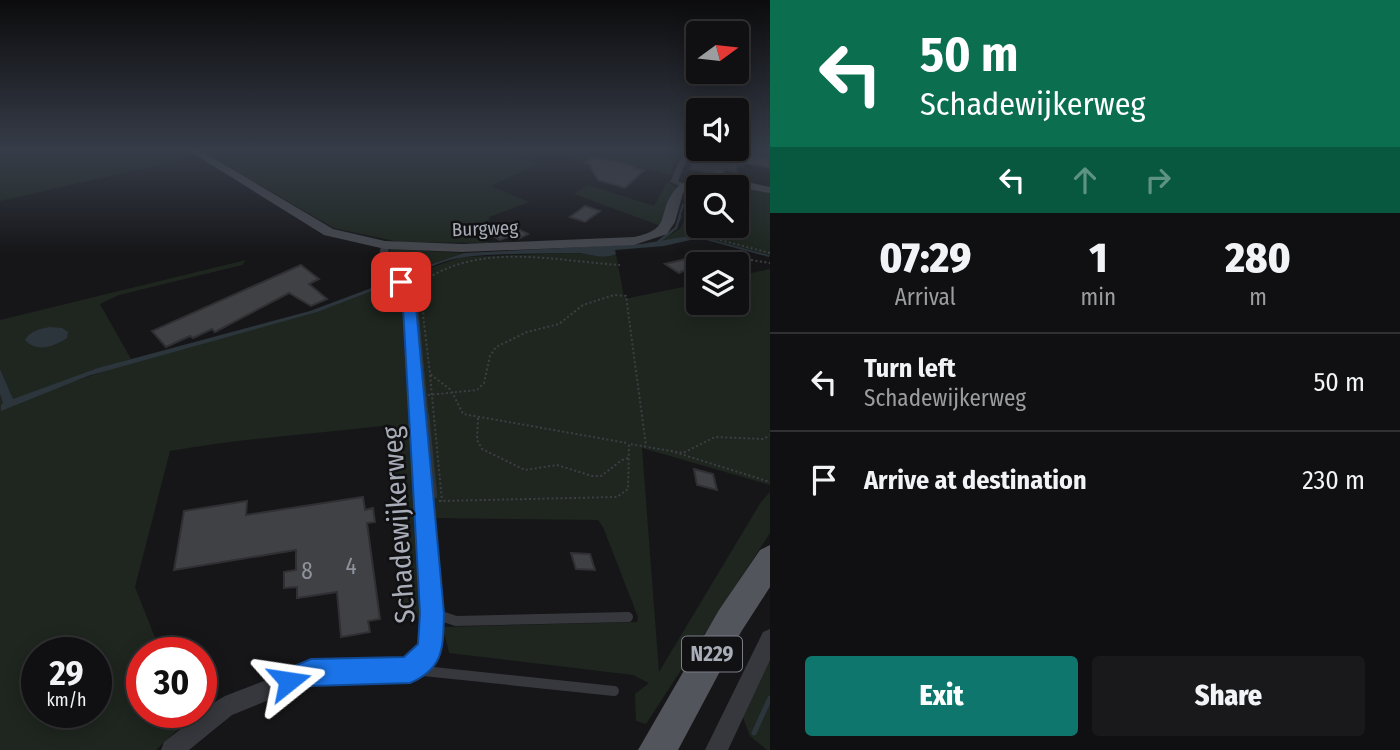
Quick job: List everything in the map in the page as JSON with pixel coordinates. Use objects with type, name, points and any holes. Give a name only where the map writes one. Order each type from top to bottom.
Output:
[{"type":"main road","name":"Burgweg","points":[[247,184],[329,232],[385,245],[462,248],[635,241],[657,236],[666,230],[678,192],[686,189]]},
{"type":"main road","points":[[749,186],[770,190]]},
{"type":"main road","name":"N229","points":[[657,750],[730,621],[770,560]]},
{"type":"street","name":"Schadewijkerweg","points":[[385,245],[382,255],[386,265],[407,288],[433,501],[430,650],[410,670]]},
{"type":"street","points":[[716,750],[770,639]]},
{"type":"street","points":[[172,750],[225,707],[311,673],[410,670]]},
{"type":"lane","points":[[432,613],[456,621],[628,617]]},
{"type":"lane","points":[[410,670],[614,691]]},
{"type":"path","points":[[685,229],[686,225]]},
{"type":"path","points":[[677,227],[770,253]]},
{"type":"path","points":[[425,280],[432,274],[461,262],[500,258],[621,265]]},
{"type":"path","points":[[751,260],[770,263]]},
{"type":"path","points":[[409,279],[421,275],[429,290],[423,315],[430,374],[433,501],[617,497],[628,489],[629,444]]},
{"type":"path","points":[[430,395],[477,390],[484,383],[490,356],[496,347],[527,332],[559,324],[583,305],[614,295],[626,296],[646,446]]},
{"type":"path","points":[[430,374],[446,382],[455,394],[463,414],[478,417],[684,453],[715,437],[764,439],[770,435]]},
{"type":"path","points":[[478,417],[477,440],[482,449],[525,470],[557,465],[601,477],[622,460],[629,458]]},
{"type":"path","points":[[664,449],[770,482]]},
{"type":"shaded area","points":[[0,184],[75,184],[0,201]]},
{"type":"shaded area","points":[[258,184],[495,184],[491,186],[529,202],[489,217],[489,221],[467,232],[490,243],[399,242],[334,228]]},
{"type":"shaded area","points":[[666,184],[676,187],[661,226],[574,194],[588,185],[654,206]]},
{"type":"shaded area","points":[[749,189],[770,193],[770,257],[706,238],[749,238]]},
{"type":"shaded area","points":[[686,215],[686,237],[658,242],[680,229]]},
{"type":"shaded area","points":[[686,236],[699,238],[664,246],[615,250],[616,254],[605,257],[573,253],[465,257],[403,278],[400,275],[464,253],[641,244]]},
{"type":"shaded area","points":[[699,238],[769,255],[769,257]]},
{"type":"shaded area","points":[[390,249],[464,253],[400,275],[388,260]]},
{"type":"shaded area","points":[[575,253],[607,257],[616,254],[624,297],[686,286],[686,315],[749,315],[749,273],[770,269],[770,485],[642,448],[659,672],[761,502],[770,492],[770,533],[646,724],[636,721],[635,694],[649,683],[633,675],[449,653],[443,627],[637,622],[638,617],[598,520],[432,518],[403,278],[461,257]]},
{"type":"shaded area","points":[[246,260],[242,265],[119,295],[100,304],[131,359],[13,400],[0,369],[0,320]]},
{"type":"shaded area","points":[[390,281],[393,283],[317,312],[88,376],[1,411],[3,403],[0,394],[0,369],[13,399],[98,368],[310,311]]},
{"type":"shaded area","points":[[393,283],[401,290],[421,618],[402,617],[391,425],[252,439],[170,451],[135,587],[155,637],[126,637],[126,728],[180,728],[156,750],[0,750],[0,394],[4,404],[121,366],[292,318]]},
{"type":"shaded area","points":[[50,327],[62,328],[68,332],[67,338],[45,347],[35,346],[25,340],[29,334]]},
{"type":"shaded area","points":[[770,658],[770,750],[767,750],[750,736],[742,715]]},
{"type":"building","points":[[612,184],[629,184],[625,188]]},
{"type":"building","points":[[585,206],[600,211],[585,222],[570,217]]},
{"type":"building","points":[[504,222],[528,234],[518,239],[510,236],[500,240],[489,234],[492,233],[488,231],[495,228],[492,227]]},
{"type":"building","points":[[686,259],[686,270],[679,273],[665,264]]},
{"type":"building","points":[[301,265],[319,279],[309,284],[327,299],[311,306],[289,293],[215,332],[212,329],[166,347],[152,331]]},
{"type":"building","points":[[694,469],[713,474],[717,490],[697,485]]},
{"type":"building","points":[[363,497],[365,510],[373,508],[375,522],[367,523],[380,619],[368,621],[370,632],[341,637],[337,592],[297,598],[297,587],[284,588],[284,572],[296,570],[296,550],[174,570],[184,511],[247,501],[246,515]]},
{"type":"building","points":[[571,553],[590,554],[595,570],[576,569]]},
{"type":"waterway","points":[[679,217],[683,205]]},
{"type":"waterway","points":[[658,242],[676,228],[680,216]]},
{"type":"waterway","points":[[405,277],[414,288],[416,304]]},
{"type":"waterway","points":[[416,302],[427,417]]},
{"type":"waterway","points":[[427,415],[435,496]]},
{"type":"waterway","points":[[754,733],[770,698]]},
{"type":"route","points":[[289,681],[311,673],[410,670],[430,650],[432,613],[410,307],[407,288],[401,282]]}]
